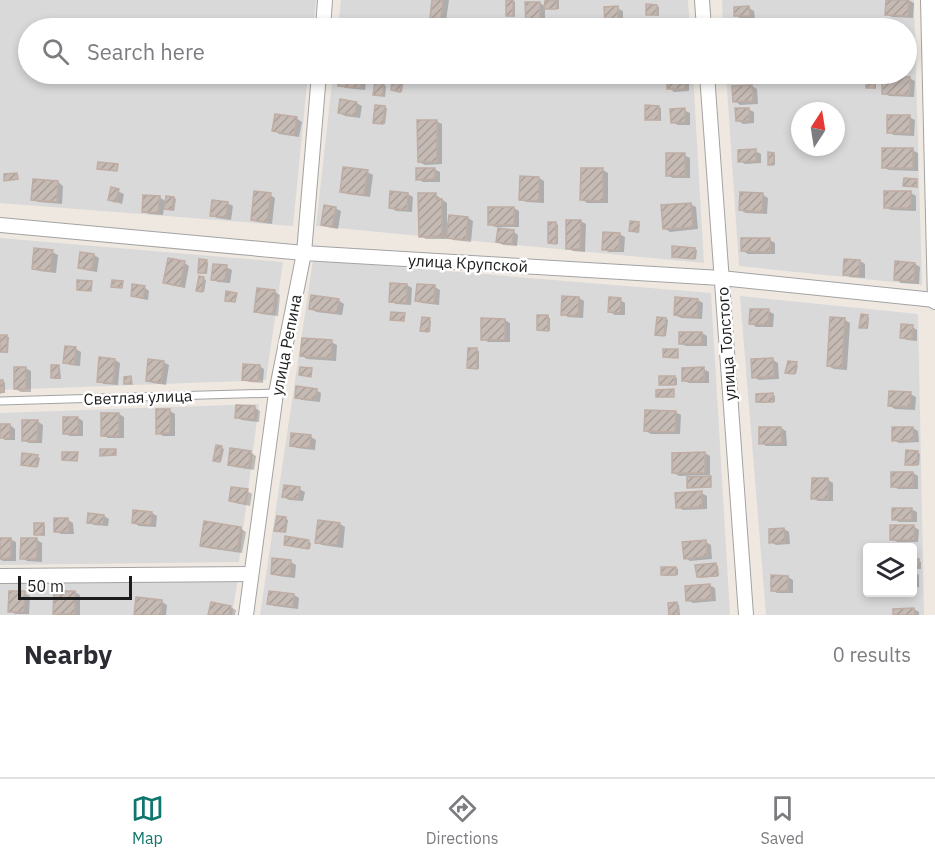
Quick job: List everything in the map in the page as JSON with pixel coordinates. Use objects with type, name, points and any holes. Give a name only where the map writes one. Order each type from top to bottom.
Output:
[{"type":"street","points":[[323,18],[325,0]]},
{"type":"street","points":[[702,0],[703,18]]},
{"type":"street","points":[[928,0],[935,301]]},
{"type":"street","name":"улица Репина","points":[[246,615],[276,393],[304,253],[318,84]]},
{"type":"street","name":"улица Толстого","points":[[708,84],[746,615]]},
{"type":"street","name":"улица Крупской","points":[[0,225],[304,253],[721,278],[935,301]]},
{"type":"street","points":[[0,576],[251,574]]},
{"type":"lane","name":"Светлая улица","points":[[0,401],[276,393]]},
{"type":"shaded area","points":[[0,0],[316,0],[314,18],[18,18],[18,84],[307,84],[293,226],[0,203]]},
{"type":"shaded area","points":[[341,0],[688,0],[689,18],[339,18]]},
{"type":"shaded area","points":[[722,0],[914,0],[915,18],[723,18]]},
{"type":"shaded area","points":[[332,84],[694,84],[704,263],[316,226]]},
{"type":"shaded area","points":[[727,84],[916,84],[922,285],[739,266]]},
{"type":"shaded area","points":[[0,238],[283,262],[266,380],[0,390]]},
{"type":"shaded area","points":[[313,260],[711,293],[730,615],[260,615]]},
{"type":"shaded area","points":[[740,296],[918,314],[924,615],[766,615]]},
{"type":"shaded area","points":[[259,404],[239,562],[0,565],[0,413]]},
{"type":"shaded area","points":[[238,578],[232,615],[0,615],[0,582]]},
{"type":"building","points":[[432,0],[443,0],[441,18],[430,18]]},
{"type":"building","points":[[506,0],[513,0],[513,16],[506,16]]},
{"type":"building","points":[[545,0],[557,0],[557,9],[544,9]]},
{"type":"building","points":[[886,0],[909,0],[908,16],[885,15]]},
{"type":"building","points":[[525,2],[540,2],[540,18],[526,18]]},
{"type":"building","points":[[646,4],[657,5],[657,15],[646,15]]},
{"type":"building","points":[[618,6],[618,18],[605,18],[604,7]]},
{"type":"building","points":[[749,6],[750,16],[734,16],[734,7]]},
{"type":"building","points":[[338,84],[361,84],[360,88],[338,86]]},
{"type":"building","points":[[375,84],[384,84],[383,96],[373,95]]},
{"type":"building","points":[[392,84],[401,84],[400,92],[391,90]]},
{"type":"building","points":[[667,84],[685,84],[685,89],[667,89]]},
{"type":"building","points":[[866,84],[874,84],[874,88],[866,88]]},
{"type":"building","points":[[882,84],[910,84],[909,95],[882,94]]},
{"type":"building","points":[[752,85],[753,101],[733,102],[732,86]]},
{"type":"building","points":[[340,99],[357,102],[355,116],[338,113]]},
{"type":"building","points":[[375,105],[385,106],[383,124],[373,123]]},
{"type":"building","points":[[645,105],[659,106],[659,120],[645,120]]},
{"type":"building","points":[[685,108],[685,122],[671,123],[670,109]]},
{"type":"building","points":[[735,108],[749,108],[749,121],[736,121]]},
{"type":"building","points":[[275,114],[297,117],[294,135],[272,131]]},
{"type":"building","points":[[887,115],[910,115],[910,133],[887,133]]},
{"type":"building","points":[[417,120],[437,120],[437,162],[418,162]]},
{"type":"building","points":[[882,148],[913,148],[913,168],[882,168]]},
{"type":"building","points":[[756,149],[756,161],[738,162],[738,150]]},
{"type":"building","points":[[768,152],[774,153],[773,165],[768,165]]},
{"type":"building","points":[[666,153],[685,153],[685,176],[666,176]]},
{"type":"building","points":[[98,162],[118,164],[117,171],[97,169]]},
{"type":"building","points":[[343,167],[368,170],[364,195],[340,192]]},
{"type":"building","points":[[416,168],[435,168],[435,179],[416,180]]},
{"type":"building","points":[[581,168],[603,168],[603,201],[580,200]]},
{"type":"building","points":[[17,173],[18,179],[4,181],[4,174]]},
{"type":"building","points":[[520,176],[539,177],[539,201],[519,200]]},
{"type":"building","points":[[904,178],[917,179],[917,187],[903,186]]},
{"type":"building","points":[[33,179],[58,181],[57,202],[31,200]]},
{"type":"building","points":[[111,187],[119,189],[116,202],[108,200]]},
{"type":"building","points":[[254,191],[271,193],[267,222],[251,220]]},
{"type":"building","points":[[390,191],[408,193],[407,210],[389,208]]},
{"type":"building","points":[[884,191],[911,191],[911,208],[884,208]]},
{"type":"building","points":[[740,192],[763,193],[762,212],[739,210]]},
{"type":"building","points":[[418,193],[436,193],[436,199],[442,199],[442,236],[419,237]]},
{"type":"building","points":[[143,195],[160,196],[158,213],[142,212]]},
{"type":"building","points":[[166,196],[174,197],[172,210],[164,209]]},
{"type":"building","points":[[212,200],[228,202],[226,217],[210,216]]},
{"type":"building","points":[[691,203],[693,227],[663,229],[661,205]]},
{"type":"building","points":[[324,205],[336,207],[332,227],[321,225]]},
{"type":"building","points":[[488,207],[514,207],[514,225],[488,225]]},
{"type":"building","points":[[449,215],[468,217],[466,240],[446,238]]},
{"type":"building","points":[[566,220],[581,220],[580,249],[566,249]]},
{"type":"building","points":[[630,221],[639,222],[637,232],[629,231]]},
{"type":"building","points":[[548,222],[556,222],[556,244],[548,243]]},
{"type":"building","points":[[498,228],[514,230],[512,244],[496,242]]},
{"type":"building","points":[[603,232],[620,233],[619,250],[602,250]]},
{"type":"building","points":[[741,238],[770,238],[770,252],[741,251]]},
{"type":"building","points":[[672,246],[695,248],[694,259],[672,257]]},
{"type":"building","points":[[34,248],[53,250],[50,271],[32,269]]},
{"type":"building","points":[[80,252],[94,254],[92,270],[78,268]]},
{"type":"building","points":[[168,258],[185,261],[180,286],[163,283]]},
{"type":"building","points":[[199,259],[207,260],[205,273],[198,273]]},
{"type":"building","points":[[844,259],[860,260],[859,276],[843,275]]},
{"type":"building","points":[[895,261],[915,263],[914,281],[894,280]]},
{"type":"building","points":[[213,264],[227,265],[225,281],[211,280]]},
{"type":"building","points":[[199,276],[204,277],[202,292],[196,291]]},
{"type":"building","points":[[77,280],[92,281],[91,291],[77,290]]},
{"type":"building","points":[[112,280],[123,281],[122,288],[111,287]]},
{"type":"building","points":[[390,283],[407,284],[406,303],[389,302]]},
{"type":"building","points":[[132,284],[145,286],[143,298],[131,296]]},
{"type":"building","points":[[417,284],[435,285],[434,303],[415,301]]},
{"type":"building","points":[[257,288],[275,290],[273,314],[254,312]]},
{"type":"building","points":[[226,291],[237,293],[235,302],[225,301]]},
{"type":"building","points":[[311,295],[339,299],[337,313],[309,309]]},
{"type":"building","points":[[562,296],[579,297],[578,316],[561,315]]},
{"type":"building","points":[[609,297],[621,298],[620,313],[608,312]]},
{"type":"building","points":[[675,297],[698,299],[697,317],[674,315]]},
{"type":"building","points":[[750,309],[769,309],[768,325],[749,324]]},
{"type":"building","points":[[391,312],[405,313],[404,321],[390,320]]},
{"type":"building","points":[[861,314],[868,315],[866,328],[859,328]]},
{"type":"building","points":[[537,315],[548,315],[548,331],[537,330]]},
{"type":"building","points":[[422,317],[430,318],[428,332],[420,331]]},
{"type":"building","points":[[657,317],[666,318],[664,336],[655,335]]},
{"type":"building","points":[[830,317],[845,318],[842,367],[827,366]]},
{"type":"building","points":[[481,318],[505,319],[505,340],[481,340]]},
{"type":"building","points":[[901,324],[913,325],[912,339],[900,338]]},
{"type":"building","points":[[679,332],[702,332],[702,344],[679,344]]},
{"type":"building","points":[[0,335],[7,335],[7,352],[0,352]]},
{"type":"building","points":[[302,338],[332,340],[331,358],[300,356]]},
{"type":"building","points":[[65,346],[76,347],[74,364],[63,363]]},
{"type":"building","points":[[468,348],[477,348],[477,369],[467,368]]},
{"type":"building","points":[[663,349],[678,349],[678,358],[663,357]]},
{"type":"building","points":[[99,357],[115,359],[113,383],[97,382]]},
{"type":"building","points":[[773,358],[774,376],[752,378],[751,359]]},
{"type":"building","points":[[148,359],[164,361],[161,383],[146,381]]},
{"type":"building","points":[[788,361],[797,362],[794,374],[785,373]]},
{"type":"building","points":[[243,364],[260,365],[258,381],[242,380]]},
{"type":"building","points":[[51,365],[59,365],[59,378],[51,378]]},
{"type":"building","points":[[14,367],[26,367],[26,389],[14,389]]},
{"type":"building","points":[[300,367],[312,368],[311,377],[299,375]]},
{"type":"building","points":[[704,367],[704,381],[682,381],[682,368]]},
{"type":"building","points":[[131,376],[132,384],[124,384],[124,377]]},
{"type":"building","points":[[659,376],[675,376],[675,385],[659,385]]},
{"type":"building","points":[[0,380],[3,380],[3,392],[0,393]]},
{"type":"building","points":[[296,386],[317,389],[315,400],[295,398]]},
{"type":"building","points":[[674,389],[674,397],[656,397],[656,390]]},
{"type":"building","points":[[889,391],[911,392],[910,407],[888,406]]},
{"type":"building","points":[[773,393],[773,402],[756,402],[756,394]]},
{"type":"building","points":[[236,405],[255,406],[254,419],[235,418]]},
{"type":"building","points":[[156,409],[170,409],[170,433],[156,434]]},
{"type":"building","points":[[645,410],[676,411],[675,432],[644,431]]},
{"type":"building","points":[[101,413],[119,413],[119,436],[101,436]]},
{"type":"building","points":[[63,417],[78,417],[78,434],[63,434]]},
{"type":"building","points":[[22,420],[38,420],[37,441],[22,441]]},
{"type":"building","points":[[0,424],[10,424],[10,438],[0,438]]},
{"type":"building","points":[[759,427],[781,427],[782,443],[759,444]]},
{"type":"building","points":[[892,427],[913,427],[914,440],[892,441]]},
{"type":"building","points":[[291,433],[311,435],[310,448],[290,446]]},
{"type":"building","points":[[216,445],[222,446],[219,462],[213,461]]},
{"type":"building","points":[[230,448],[251,451],[249,468],[228,465]]},
{"type":"building","points":[[100,449],[116,449],[116,455],[100,456]]},
{"type":"building","points":[[906,450],[918,451],[917,465],[905,465]]},
{"type":"building","points":[[62,452],[78,452],[77,461],[62,460]]},
{"type":"building","points":[[705,452],[705,473],[672,473],[672,453]]},
{"type":"building","points":[[22,453],[38,455],[36,467],[21,465]]},
{"type":"building","points":[[891,472],[913,472],[913,487],[891,487]]},
{"type":"building","points":[[711,476],[711,487],[687,488],[687,477]]},
{"type":"building","points":[[812,478],[828,478],[828,499],[811,499]]},
{"type":"building","points":[[284,485],[300,487],[298,499],[282,497]]},
{"type":"building","points":[[231,487],[248,489],[245,504],[229,501]]},
{"type":"building","points":[[702,491],[702,507],[676,508],[675,493]]},
{"type":"building","points":[[892,508],[912,508],[912,520],[892,520]]},
{"type":"building","points":[[133,510],[152,512],[151,525],[132,523]]},
{"type":"building","points":[[88,513],[104,515],[103,524],[87,523]]},
{"type":"building","points":[[277,516],[286,517],[284,532],[274,531]]},
{"type":"building","points":[[54,518],[68,518],[69,532],[54,532]]},
{"type":"building","points":[[318,520],[340,523],[337,545],[315,543]]},
{"type":"building","points":[[204,521],[241,527],[237,551],[200,546]]},
{"type":"building","points":[[34,523],[44,523],[43,535],[34,535]]},
{"type":"building","points":[[890,525],[914,525],[914,540],[890,540]]},
{"type":"building","points":[[784,528],[785,542],[769,543],[769,529]]},
{"type":"building","points":[[285,536],[309,540],[308,549],[284,545]]},
{"type":"building","points":[[0,538],[11,538],[11,558],[0,559]]},
{"type":"building","points":[[21,538],[37,538],[37,559],[20,559]]},
{"type":"building","points":[[706,540],[707,556],[684,559],[682,542]]},
{"type":"building","points":[[272,558],[291,560],[290,576],[271,574]]},
{"type":"building","points":[[716,563],[717,576],[697,577],[695,565]]},
{"type":"building","points":[[661,567],[676,567],[676,575],[661,575]]},
{"type":"building","points":[[771,575],[788,576],[788,591],[771,591]]},
{"type":"building","points":[[710,584],[711,599],[686,601],[685,586]]},
{"type":"building","points":[[9,591],[25,591],[24,612],[8,612]]},
{"type":"building","points":[[54,591],[75,591],[75,614],[53,614]]},
{"type":"building","points":[[269,591],[294,594],[293,607],[267,604]]},
{"type":"building","points":[[136,597],[162,600],[161,615],[134,615]]},
{"type":"building","points":[[211,602],[231,606],[229,615],[208,615]]},
{"type":"building","points":[[677,602],[678,615],[669,615],[668,603]]},
{"type":"building","points":[[914,608],[915,615],[893,615],[893,609]]}]
